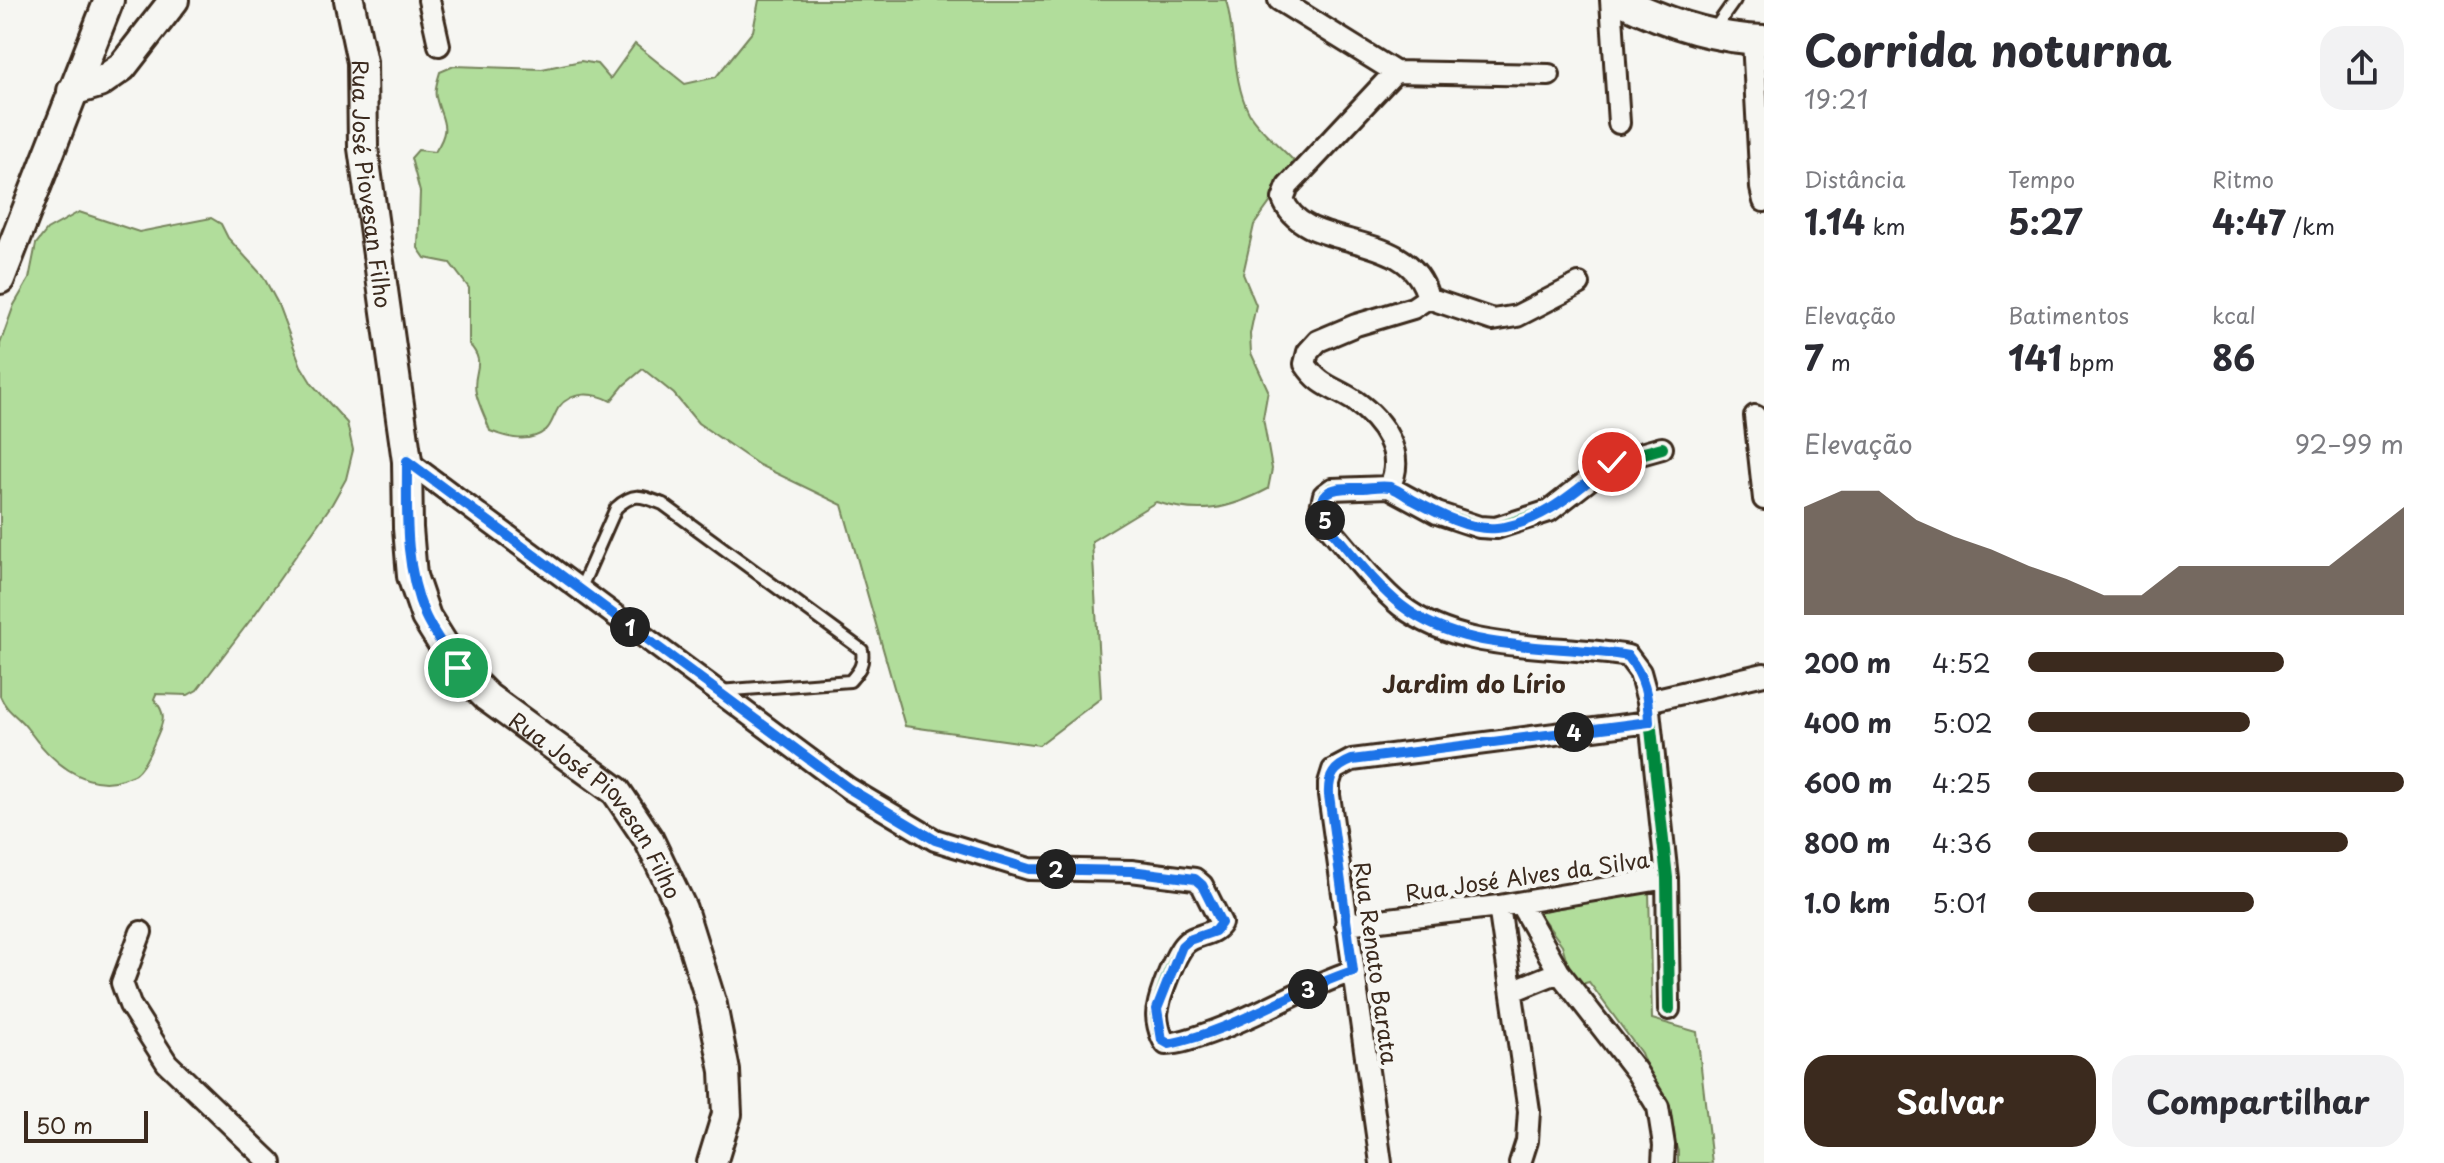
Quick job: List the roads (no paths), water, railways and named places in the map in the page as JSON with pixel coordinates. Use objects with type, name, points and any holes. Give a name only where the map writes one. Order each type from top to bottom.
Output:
[{"type":"street","points":[[2,267],[109,0]]},
{"type":"street","points":[[72,91],[99,83],[122,67],[174,0]]},
{"type":"street","name":"Rua José Piovesan Filho","points":[[349,0],[362,62],[363,148],[407,461],[412,576],[426,617],[458,668],[487,697],[616,791],[649,840],[682,909],[712,1005],[725,1071],[727,1114],[712,1163]]},
{"type":"street","points":[[429,0],[439,45]]},
{"type":"street","points":[[1279,0],[1395,72],[1549,75]]},
{"type":"street","points":[[1611,0],[1619,123]]},
{"type":"street","points":[[1620,0],[1677,25],[1759,40],[1763,194]]},
{"type":"street","points":[[1395,72],[1288,186],[1283,199],[1287,211],[1299,222],[1388,252],[1411,267],[1425,283],[1428,298]]},
{"type":"street","points":[[1428,298],[1493,320],[1517,316],[1579,284]]},
{"type":"street","points":[[1389,487],[1396,474],[1394,451],[1381,424],[1354,401],[1323,385],[1305,364],[1308,352],[1318,341],[1356,325],[1413,308],[1428,298]]},
{"type":"street","points":[[1755,416],[1764,499]]},
{"type":"street","points":[[1662,448],[1612,462],[1549,511],[1496,528],[1479,527],[1437,513],[1389,487],[1332,489],[1324,495],[1321,508],[1326,524],[1355,557],[1401,605],[1431,623],[1461,634],[1531,647],[1628,656],[1640,672],[1649,712],[1667,878],[1669,1009]]},
{"type":"street","points":[[407,461],[848,788],[935,840],[1029,869],[1131,871],[1195,879],[1202,885],[1221,923],[1215,931],[1189,940],[1178,955],[1157,1009],[1162,1040],[1166,1044],[1186,1041],[1236,1024],[1330,978],[1353,971]]},
{"type":"street","points":[[1649,712],[1764,674]]},
{"type":"street","name":"Rua Renato Barata","points":[[1381,1163],[1329,795],[1333,770],[1352,760],[1649,712]]},
{"type":"street","name":"Rua José Alves da Silva","points":[[1346,924],[1509,905],[1667,878]]},
{"type":"street","points":[[1509,905],[1636,1071],[1658,1107],[1664,1145],[1663,1163]]},
{"type":"street","points":[[1509,905],[1512,991],[1529,1111],[1527,1141],[1520,1163]]},
{"type":"street","points":[[141,932],[122,983],[130,1005],[167,1063],[271,1163]]},
{"type":"street","points":[[1512,991],[1559,972]]},
{"type":"lane","points":[[1711,33],[1735,0]]},
{"type":"lane","points":[[580,590],[616,508],[627,498],[641,496],[663,504],[862,650],[860,671],[850,681],[717,691]]},
{"type":"district","name":"Jardim do Lírio","points":[[1474,683]]}]
